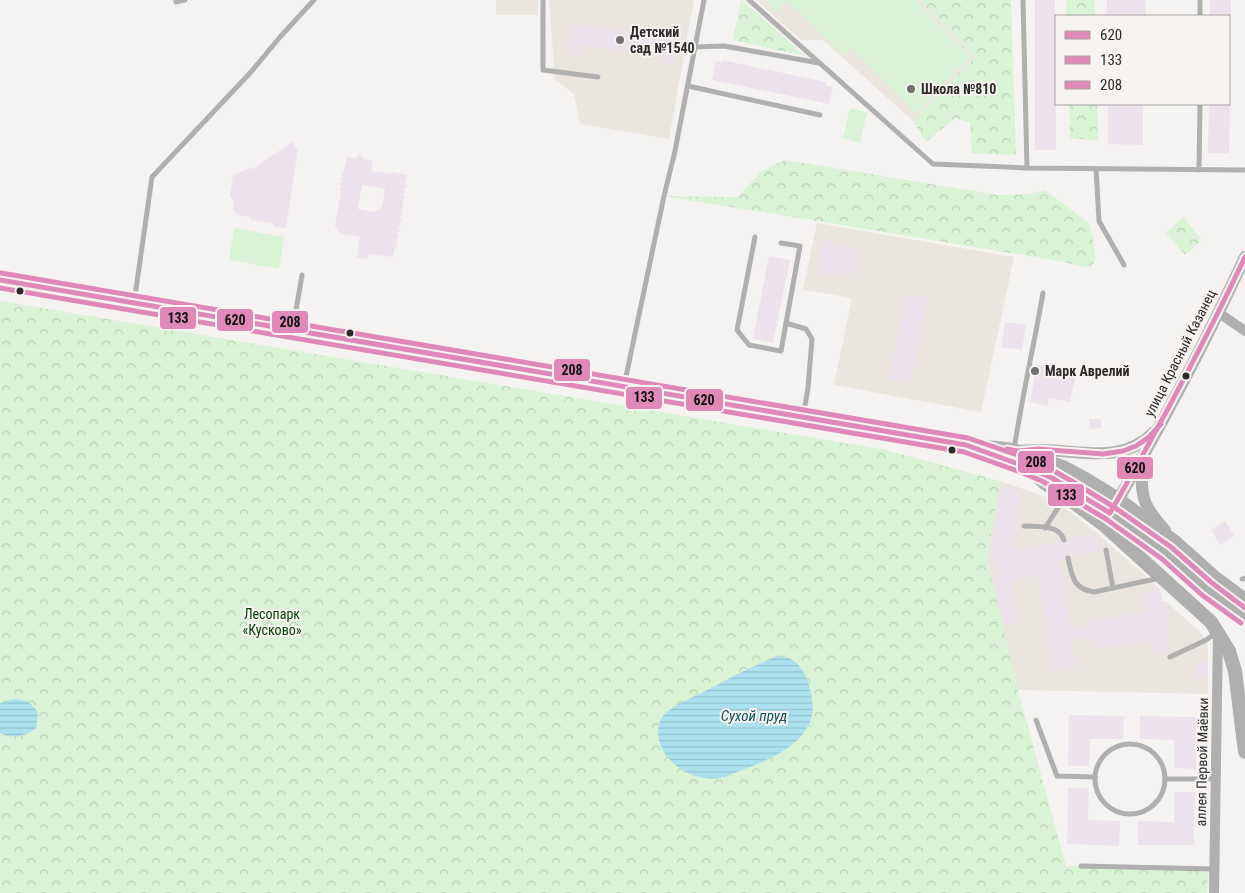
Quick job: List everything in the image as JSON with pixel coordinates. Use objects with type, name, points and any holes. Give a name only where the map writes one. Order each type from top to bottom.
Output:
[{"type":"main road","points":[[0,280],[966,445],[1016,451],[1063,467],[1118,499],[1171,547],[1207,589],[1245,617]]},
{"type":"main road","points":[[966,445],[1026,466],[1045,474],[1071,489],[1107,519],[1161,577],[1211,622],[1229,651],[1235,671],[1245,752]]},
{"type":"main road","points":[[1026,466],[1046,484],[1065,496],[1107,519],[1171,547],[1245,600]]},
{"type":"street","name":"улица Красный Казанец","points":[[1107,519],[1161,425],[1219,313],[1245,257]]},
{"type":"street","points":[[1219,313],[1245,331]]},
{"type":"street","points":[[1016,451],[1038,450],[1103,454],[1123,451],[1136,446],[1161,425]]},
{"type":"street","points":[[1143,457],[1141,482],[1145,503],[1171,547]]},
{"type":"street","name":"аллея Первой Маёвки","points":[[1214,893],[1218,632]]},
{"type":"lane","points":[[176,0],[176,2],[184,0]]},
{"type":"lane","points":[[134,303],[152,176],[251,72],[314,0]]},
{"type":"lane","points":[[542,0],[543,70],[598,77]]},
{"type":"lane","points":[[624,387],[675,151],[704,0]]},
{"type":"lane","points":[[749,0],[933,164],[1027,168],[1245,170]]},
{"type":"lane","points":[[1023,0],[1027,168]]},
{"type":"lane","points":[[1200,0],[1200,15]]},
{"type":"lane","points":[[695,47],[724,46],[820,63]]},
{"type":"lane","points":[[688,86],[820,115]]},
{"type":"lane","points":[[1199,170],[1200,105]]},
{"type":"lane","points":[[1096,169],[1099,221],[1124,265]]},
{"type":"lane","points":[[755,237],[737,330],[749,345],[781,351],[800,246],[781,243]]},
{"type":"lane","points":[[292,330],[302,275]]},
{"type":"lane","points":[[1016,451],[1019,418],[1042,293]]},
{"type":"lane","points":[[786,323],[806,330],[812,339],[808,388],[803,417]]},
{"type":"lane","points":[[1045,528],[1065,496]]},
{"type":"lane","points":[[1024,526],[1053,528],[1062,534],[1064,540]]},
{"type":"lane","points":[[1106,550],[1113,588]]},
{"type":"lane","points":[[1068,558],[1072,575],[1077,584],[1085,590],[1094,592],[1161,577]]},
{"type":"lane","points":[[1170,657],[1206,640],[1218,632]]},
{"type":"lane","points":[[1036,720],[1057,776],[1095,777]]},
{"type":"lane","points":[[1124,744],[1139,744],[1153,752],[1162,764],[1166,780],[1160,797],[1148,810],[1130,814],[1116,811],[1104,803],[1097,791],[1095,777],[1099,762],[1109,750],[1124,744]]},
{"type":"lane","points":[[1166,780],[1216,779]]},
{"type":"lane","points":[[1081,866],[1215,869]]},
{"type":"shaded area","points":[[496,0],[538,0],[538,15],[496,15]]},
{"type":"shaded area","name":"Детский сад №1540","points":[[549,0],[694,0],[669,139],[580,124],[574,94],[555,80]]},
{"type":"shaded area","name":"Школа №810","points":[[756,0],[920,0],[975,57],[913,121],[823,40],[801,40]]},
{"type":"shaded area","points":[[817,223],[1014,257],[981,412],[834,385],[852,298],[803,290]]},
{"type":"shaded area","points":[[1000,481],[1041,495],[1065,508],[1097,533],[1160,589],[1162,601],[1165,601],[1200,632],[1206,640],[1208,649],[1208,694],[1018,690],[987,559]]},
{"type":"green space","points":[[742,0],[805,56],[733,40]]},
{"type":"green space","name":"Школа №810","points":[[765,0],[916,0],[971,56],[916,113],[851,48],[844,56],[788,1],[777,12]]},
{"type":"green space","points":[[920,0],[1011,0],[1016,155],[972,153],[970,123],[955,118],[926,142],[913,121],[975,57]]},
{"type":"green space","points":[[1066,0],[1094,0],[1095,15],[1067,15]]},
{"type":"green space","points":[[1069,105],[1097,105],[1098,141],[1070,138]]},
{"type":"green space","points":[[850,108],[867,112],[860,143],[843,138]]},
{"type":"green space","points":[[785,160],[998,195],[1030,194],[1045,190],[1089,223],[1093,236],[1095,258],[1093,265],[1087,267],[664,196],[737,197],[762,171]]},
{"type":"green space","points":[[1183,217],[1202,240],[1185,255],[1166,233]]},
{"type":"green space","points":[[234,228],[284,237],[279,269],[229,260]]},
{"type":"green space","name":"Лесопарк «Кусково»","points":[[0,301],[886,450],[1000,481],[987,559],[1018,690],[1066,866],[1208,869],[1207,893],[0,893]]},
{"type":"water","name":"Сухой пруд","points":[[777,656],[793,660],[802,669],[811,694],[812,718],[804,733],[796,742],[775,756],[719,778],[695,776],[684,771],[666,756],[658,734],[663,716],[680,704],[747,669]]},
{"type":"water","points":[[14,699],[28,701],[38,712],[36,728],[24,735],[14,737],[0,733],[0,703]]},
{"type":"building","points":[[1035,0],[1055,0],[1056,150],[1035,150]]},
{"type":"building","points":[[1107,0],[1145,0],[1146,15],[1107,15]]},
{"type":"building","points":[[1210,0],[1231,0],[1231,16],[1210,15]]},
{"type":"building","points":[[571,24],[677,36],[674,65],[663,63],[663,55],[579,46],[578,55],[568,54]]},
{"type":"building","points":[[722,60],[826,82],[825,85],[833,87],[829,104],[712,80],[716,61],[722,63]]},
{"type":"building","points":[[1108,105],[1143,105],[1143,145],[1108,144]]},
{"type":"building","points":[[1209,105],[1230,105],[1229,153],[1208,153]]},
{"type":"building","points":[[292,142],[298,149],[286,228],[275,227],[272,223],[251,220],[249,217],[236,215],[233,209],[234,201],[230,196],[233,176],[249,168],[253,169]]},
{"type":"building","points":[[359,153],[363,159],[373,161],[371,171],[407,175],[405,183],[408,186],[404,189],[406,192],[403,194],[405,198],[402,200],[404,204],[401,211],[403,215],[400,217],[402,220],[399,222],[401,226],[398,228],[400,231],[397,233],[399,237],[396,239],[398,243],[395,244],[397,248],[394,250],[393,257],[368,254],[367,259],[357,257],[360,237],[341,234],[335,226],[341,192],[339,189],[342,187],[339,183],[342,181],[340,178],[343,176],[341,173],[344,171],[347,157],[356,158]],"holes":[[[362,185],[385,189],[382,207],[374,212],[358,209]]]},
{"type":"building","points":[[822,240],[833,241],[832,245],[857,248],[854,275],[829,272],[828,276],[817,275]]},
{"type":"building","points":[[769,256],[790,260],[773,343],[753,339]]},
{"type":"building","points":[[906,294],[928,298],[911,383],[889,379]]},
{"type":"building","points":[[1005,322],[1026,325],[1022,350],[1001,347]]},
{"type":"building","points":[[1037,364],[1057,368],[1056,374],[1075,378],[1070,402],[1049,398],[1048,406],[1030,402]]},
{"type":"building","points":[[1089,419],[1101,419],[1101,428],[1090,429]]},
{"type":"building","points":[[1001,487],[1021,490],[1012,551],[1060,541],[1062,544],[1066,544],[1068,539],[1097,533],[1101,551],[1072,557],[1068,554],[1065,555],[1064,559],[1059,560],[1071,630],[1090,627],[1089,621],[1144,612],[1141,592],[1160,589],[1162,601],[1165,601],[1171,635],[1168,636],[1170,651],[1152,654],[1149,641],[1094,650],[1092,637],[1072,640],[1076,668],[1053,671],[1038,575],[1010,580],[1018,624],[1003,626],[994,574],[998,574],[993,554],[991,555]]},
{"type":"building","points":[[1225,521],[1234,536],[1220,545],[1211,530]]},
{"type":"building","points":[[1196,662],[1208,662],[1208,678],[1196,678]]},
{"type":"building","points":[[1069,715],[1124,716],[1123,739],[1090,739],[1089,766],[1068,766]]},
{"type":"building","points":[[1140,716],[1196,717],[1196,769],[1174,768],[1174,740],[1140,739]]},
{"type":"building","points":[[1068,788],[1089,788],[1088,820],[1120,821],[1119,846],[1067,844]]},
{"type":"building","points":[[1174,792],[1195,792],[1194,845],[1138,845],[1138,821],[1174,822]]},
{"type":"transit line","name":"620","points":[[0,280],[966,445],[1052,478],[1110,513],[1180,386],[1245,257]]},
{"type":"transit line","name":"208","points":[[1,273],[968,438],[1029,459],[1075,483],[1114,507],[1171,547],[1212,583],[1245,608]]},
{"type":"transit line","name":"133","points":[[0,288],[964,452],[1042,481],[1106,519],[1162,559],[1202,595],[1241,623]]},
{"type":"transit line","name":"620","points":[[1007,449],[1018,451],[1038,449],[1103,454],[1123,451],[1136,446],[1149,437],[1161,424]]},
{"type":"place","name":"Детский сад №1540","points":[[620,40]]},
{"type":"place","name":"Школа №810","points":[[911,89]]},
{"type":"place","name":"Марк Аврелий","points":[[1035,371]]}]
